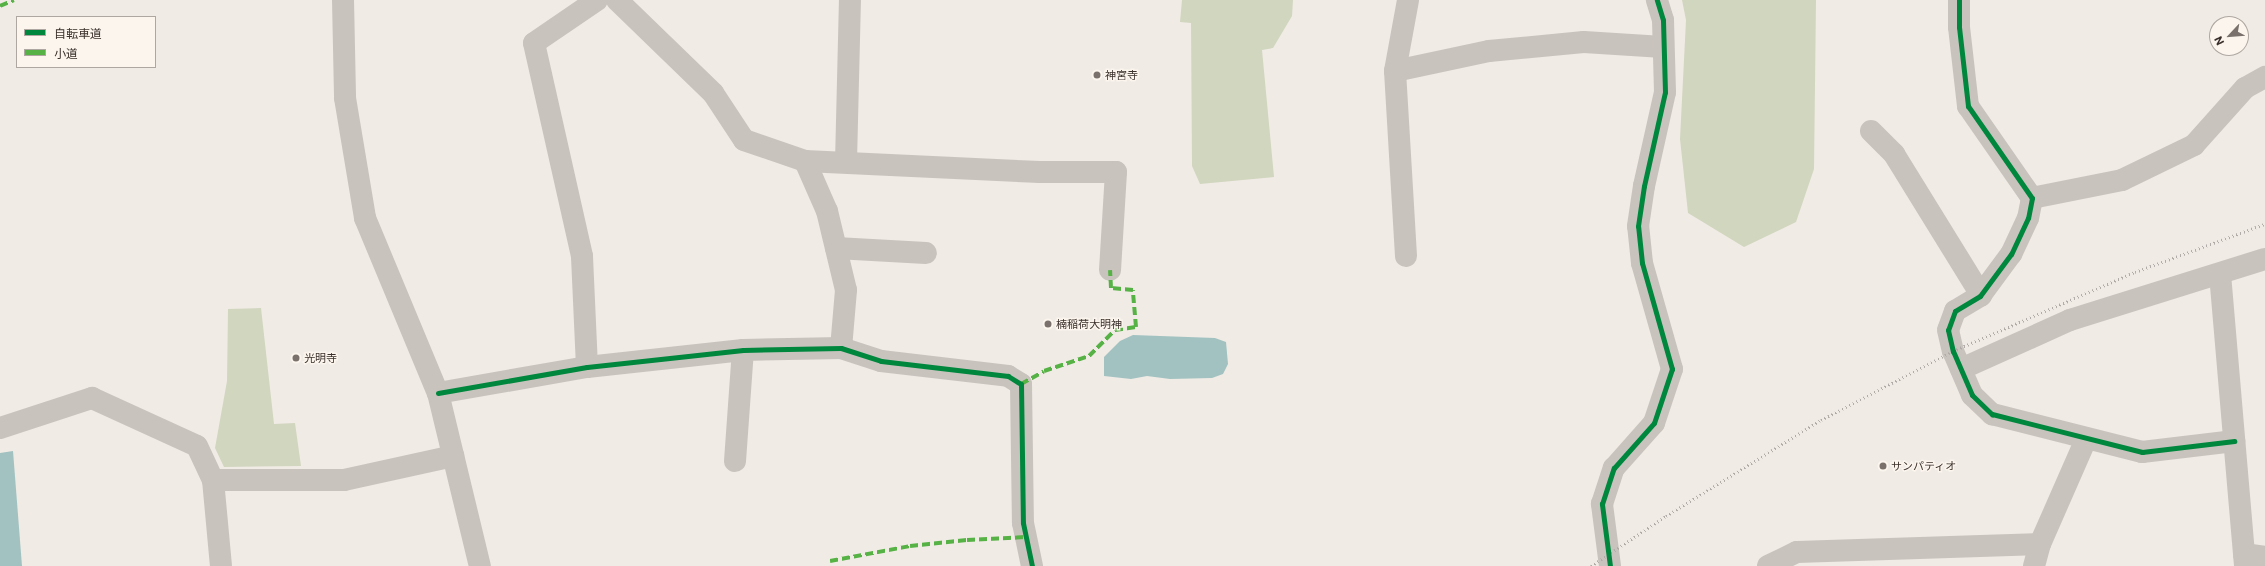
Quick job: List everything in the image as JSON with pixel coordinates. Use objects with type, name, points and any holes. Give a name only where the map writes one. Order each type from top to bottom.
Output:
[{"type":"street","points":[[343,0],[345,98],[365,218],[438,393],[480,566]]},
{"type":"street","points":[[587,367],[582,256],[534,43],[597,0]]},
{"type":"street","points":[[617,0],[712,92],[744,140],[804,161],[1040,172],[1116,172],[1110,270]]},
{"type":"street","points":[[846,162],[850,0]]},
{"type":"street","points":[[1406,256],[1395,71],[1408,0]]},
{"type":"street","points":[[1610,566],[1602,504],[1614,468],[1654,423],[1672,368],[1642,263],[1638,226],[1644,186],[1665,92],[1663,20],[1657,0]]},
{"type":"street","points":[[1959,0],[1959,27],[1968,106],[2032,198],[2028,218],[2011,254],[1981,295],[1955,311],[1948,330],[1961,369],[1972,395],[1992,414],[2142,452],[2234,441]]},
{"type":"street","points":[[1395,71],[1489,51],[1576,43],[1663,47]]},
{"type":"street","points":[[2032,198],[2122,180],[2194,145],[2245,88],[2265,77]]},
{"type":"street","points":[[1871,131],[1894,154],[1981,295]]},
{"type":"street","points":[[804,161],[828,211],[846,290],[841,348]]},
{"type":"street","points":[[836,248],[926,253]]},
{"type":"street","points":[[1961,369],[2070,320],[2265,259]]},
{"type":"street","points":[[2220,274],[2244,560],[2265,558]]},
{"type":"street","points":[[438,393],[587,367],[743,350],[841,348],[881,361],[1008,376],[1021,384],[1023,523],[1032,566]]},
{"type":"street","points":[[735,461],[743,350]]},
{"type":"street","points":[[0,428],[92,398],[197,446],[212,480],[220,566]]},
{"type":"street","points":[[2034,566],[2040,544],[2086,439]]},
{"type":"street","points":[[212,480],[344,480],[453,456]]},
{"type":"street","points":[[1768,566],[1797,552],[2040,544]]},
{"type":"green space","points":[[1182,0],[1293,0],[1292,16],[1273,48],[1262,50],[1274,177],[1200,184],[1192,166],[1191,23],[1180,22]]},
{"type":"green space","points":[[1682,0],[1816,0],[1814,169],[1796,222],[1744,247],[1688,213],[1680,139],[1686,20]]},
{"type":"green space","points":[[261,308],[274,424],[295,423],[301,466],[224,467],[215,448],[227,381],[228,309]]},
{"type":"water","points":[[1133,335],[1215,338],[1226,342],[1228,364],[1223,374],[1212,378],[1170,379],[1147,376],[1131,379],[1104,376],[1104,357],[1120,341]]},
{"type":"water","points":[[13,451],[22,566],[0,566],[0,453]]},
{"type":"railway","points":[[1591,566],[1666,516],[1821,420],[1953,351],[2135,272],[2265,224]]},
{"type":"marked path","points":[[0,6],[14,0]]},
{"type":"marked path","points":[[1021,384],[1044,371],[1089,356],[1115,330],[1136,327],[1133,290],[1111,288],[1110,270]]},
{"type":"marked path","points":[[830,561],[910,546],[967,540],[1026,537]]},
{"type":"cycle path","points":[[1610,566],[1602,504],[1614,468],[1654,423],[1672,369],[1642,263],[1638,226],[1644,186],[1665,92],[1663,20],[1657,0]]},
{"type":"cycle path","points":[[1959,0],[1959,27],[1968,106],[2032,198],[2028,218],[2011,254],[1980,296],[1955,311],[1948,330],[1953,351],[1972,395],[1992,414],[2142,452],[2234,441]]},
{"type":"cycle path","points":[[438,393],[587,367],[743,350],[841,348],[881,361],[1008,376],[1021,384],[1023,523],[1032,566]]},
{"type":"place","name":"神宮寺","points":[[1097,75]]},
{"type":"place","name":"楠稲荷大明神","points":[[1048,324]]},
{"type":"place","name":"光明寺","points":[[296,358]]},
{"type":"place","name":"サンパティオ","points":[[1883,466]]}]
